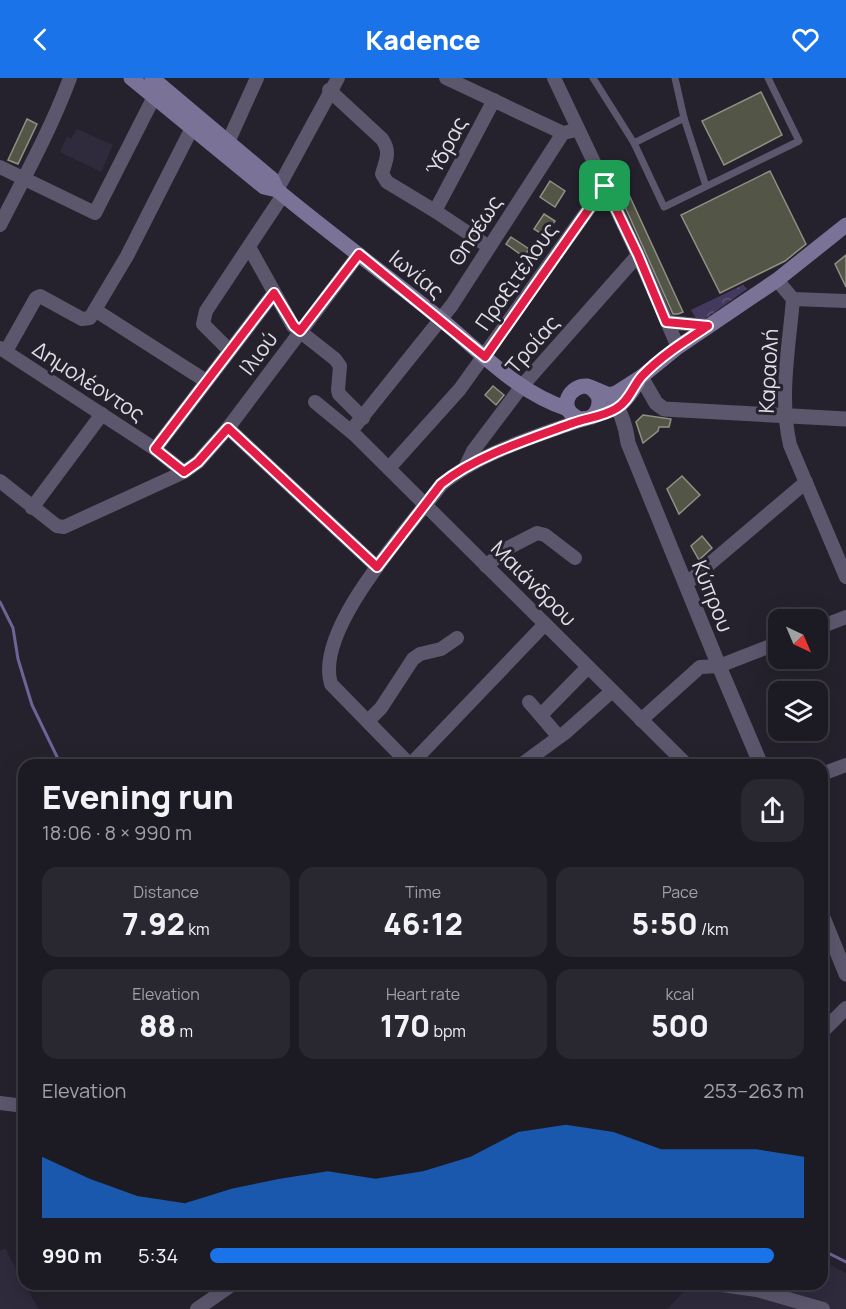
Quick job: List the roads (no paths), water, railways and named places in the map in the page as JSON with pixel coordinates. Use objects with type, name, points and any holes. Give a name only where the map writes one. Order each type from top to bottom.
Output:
[{"type":"main road","name":"Ιωνίας","points":[[131,78],[155,87],[228,142],[272,179],[280,192],[526,389],[544,401],[568,409],[574,416],[600,414]]},
{"type":"main road","name":"Ιωνίας","points":[[155,87],[192,128],[264,187],[280,192]]},
{"type":"main road","points":[[526,389],[551,393],[584,387],[609,395],[616,393],[641,377],[678,346],[777,280],[846,225]]},
{"type":"main road","points":[[584,387],[597,393],[600,401],[598,410],[600,414],[630,394],[641,377]]},
{"type":"main road","points":[[568,409],[568,396],[584,387]]},
{"type":"street","points":[[0,225],[46,136],[70,78]]},
{"type":"street","points":[[228,142],[257,78]]},
{"type":"street","points":[[229,350],[203,324],[206,311],[249,247],[280,192],[329,90],[338,78]]},
{"type":"street","points":[[554,78],[638,255],[678,346]]},
{"type":"street","points":[[454,80],[563,133],[577,129]]},
{"type":"street","points":[[0,167],[95,213],[155,87]]},
{"type":"street","points":[[329,90],[382,139],[388,153],[382,174],[387,182],[489,247]]},
{"type":"street","name":"Ύδρας","points":[[435,211],[494,100]]},
{"type":"street","points":[[3,350],[36,298],[40,296],[82,319],[90,318],[127,256],[192,128]]},
{"type":"street","name":"Θησέως","points":[[353,433],[441,320],[563,133]]},
{"type":"street","name":"Πραξιτέλους","points":[[388,468],[460,389],[485,357],[605,186]]},
{"type":"street","points":[[249,247],[294,326],[335,359],[340,366],[339,394],[363,418]]},
{"type":"street","name":"Ιλιού","points":[[32,508],[57,526],[64,527],[184,472],[198,462],[228,428],[359,254]]},
{"type":"street","name":"Τροίας","points":[[466,466],[473,451],[638,255]]},
{"type":"street","points":[[777,280],[793,299],[846,301]]},
{"type":"street","points":[[155,449],[274,293]]},
{"type":"street","name":"Καραολή","points":[[793,299],[785,415],[790,445],[846,577]]},
{"type":"street","points":[[95,309],[206,381]]},
{"type":"street","points":[[666,322],[708,326]]},
{"type":"street","name":"Δημολέοντος","points":[[3,350],[155,449],[184,472]]},
{"type":"street","points":[[641,377],[656,404],[664,409],[846,419]]},
{"type":"street","name":"Κύπρου","points":[[609,395],[600,414],[611,418],[628,443],[758,759]]},
{"type":"street","name":"Μαιάνδρου","points":[[315,402],[353,433],[679,759]]},
{"type":"street","points":[[542,434],[568,409]]},
{"type":"street","points":[[0,481],[32,508],[102,414]]},
{"type":"street","points":[[404,759],[331,684],[328,667],[335,640],[347,612],[377,567],[441,484],[466,466],[542,434],[600,414]]},
{"type":"street","points":[[228,428],[377,567]]},
{"type":"street","points":[[686,585],[806,482]]},
{"type":"street","points":[[486,566],[508,548],[537,533],[545,535],[575,558]]},
{"type":"street","points":[[828,624],[846,617]]},
{"type":"street","points":[[416,759],[545,624]]},
{"type":"street","points":[[368,721],[381,708],[413,659],[420,654],[441,649],[457,638]]},
{"type":"street","points":[[641,720],[700,667],[719,666],[768,647]]},
{"type":"street","points":[[541,715],[588,667]]},
{"type":"street","points":[[529,759],[559,737],[612,691]]},
{"type":"street","points":[[529,702],[559,737]]},
{"type":"street","points":[[828,772],[846,765]]},
{"type":"street","points":[[828,930],[846,974]]},
{"type":"street","points":[[828,1026],[846,1008]]},
{"type":"street","points":[[0,1103],[18,1105]]},
{"type":"street","points":[[197,1309],[224,1290]]},
{"type":"street","points":[[757,1290],[814,1307]]},
{"type":"lane","points":[[593,78],[634,143],[664,207],[799,141],[769,78]]},
{"type":"lane","points":[[675,78],[684,118],[706,186]]},
{"type":"lane","points":[[634,143],[684,118]]},
{"type":"waterway","points":[[0,602],[13,628],[18,659],[32,705],[58,759]]},
{"type":"waterway","points":[[828,1253],[846,1262]]}]
